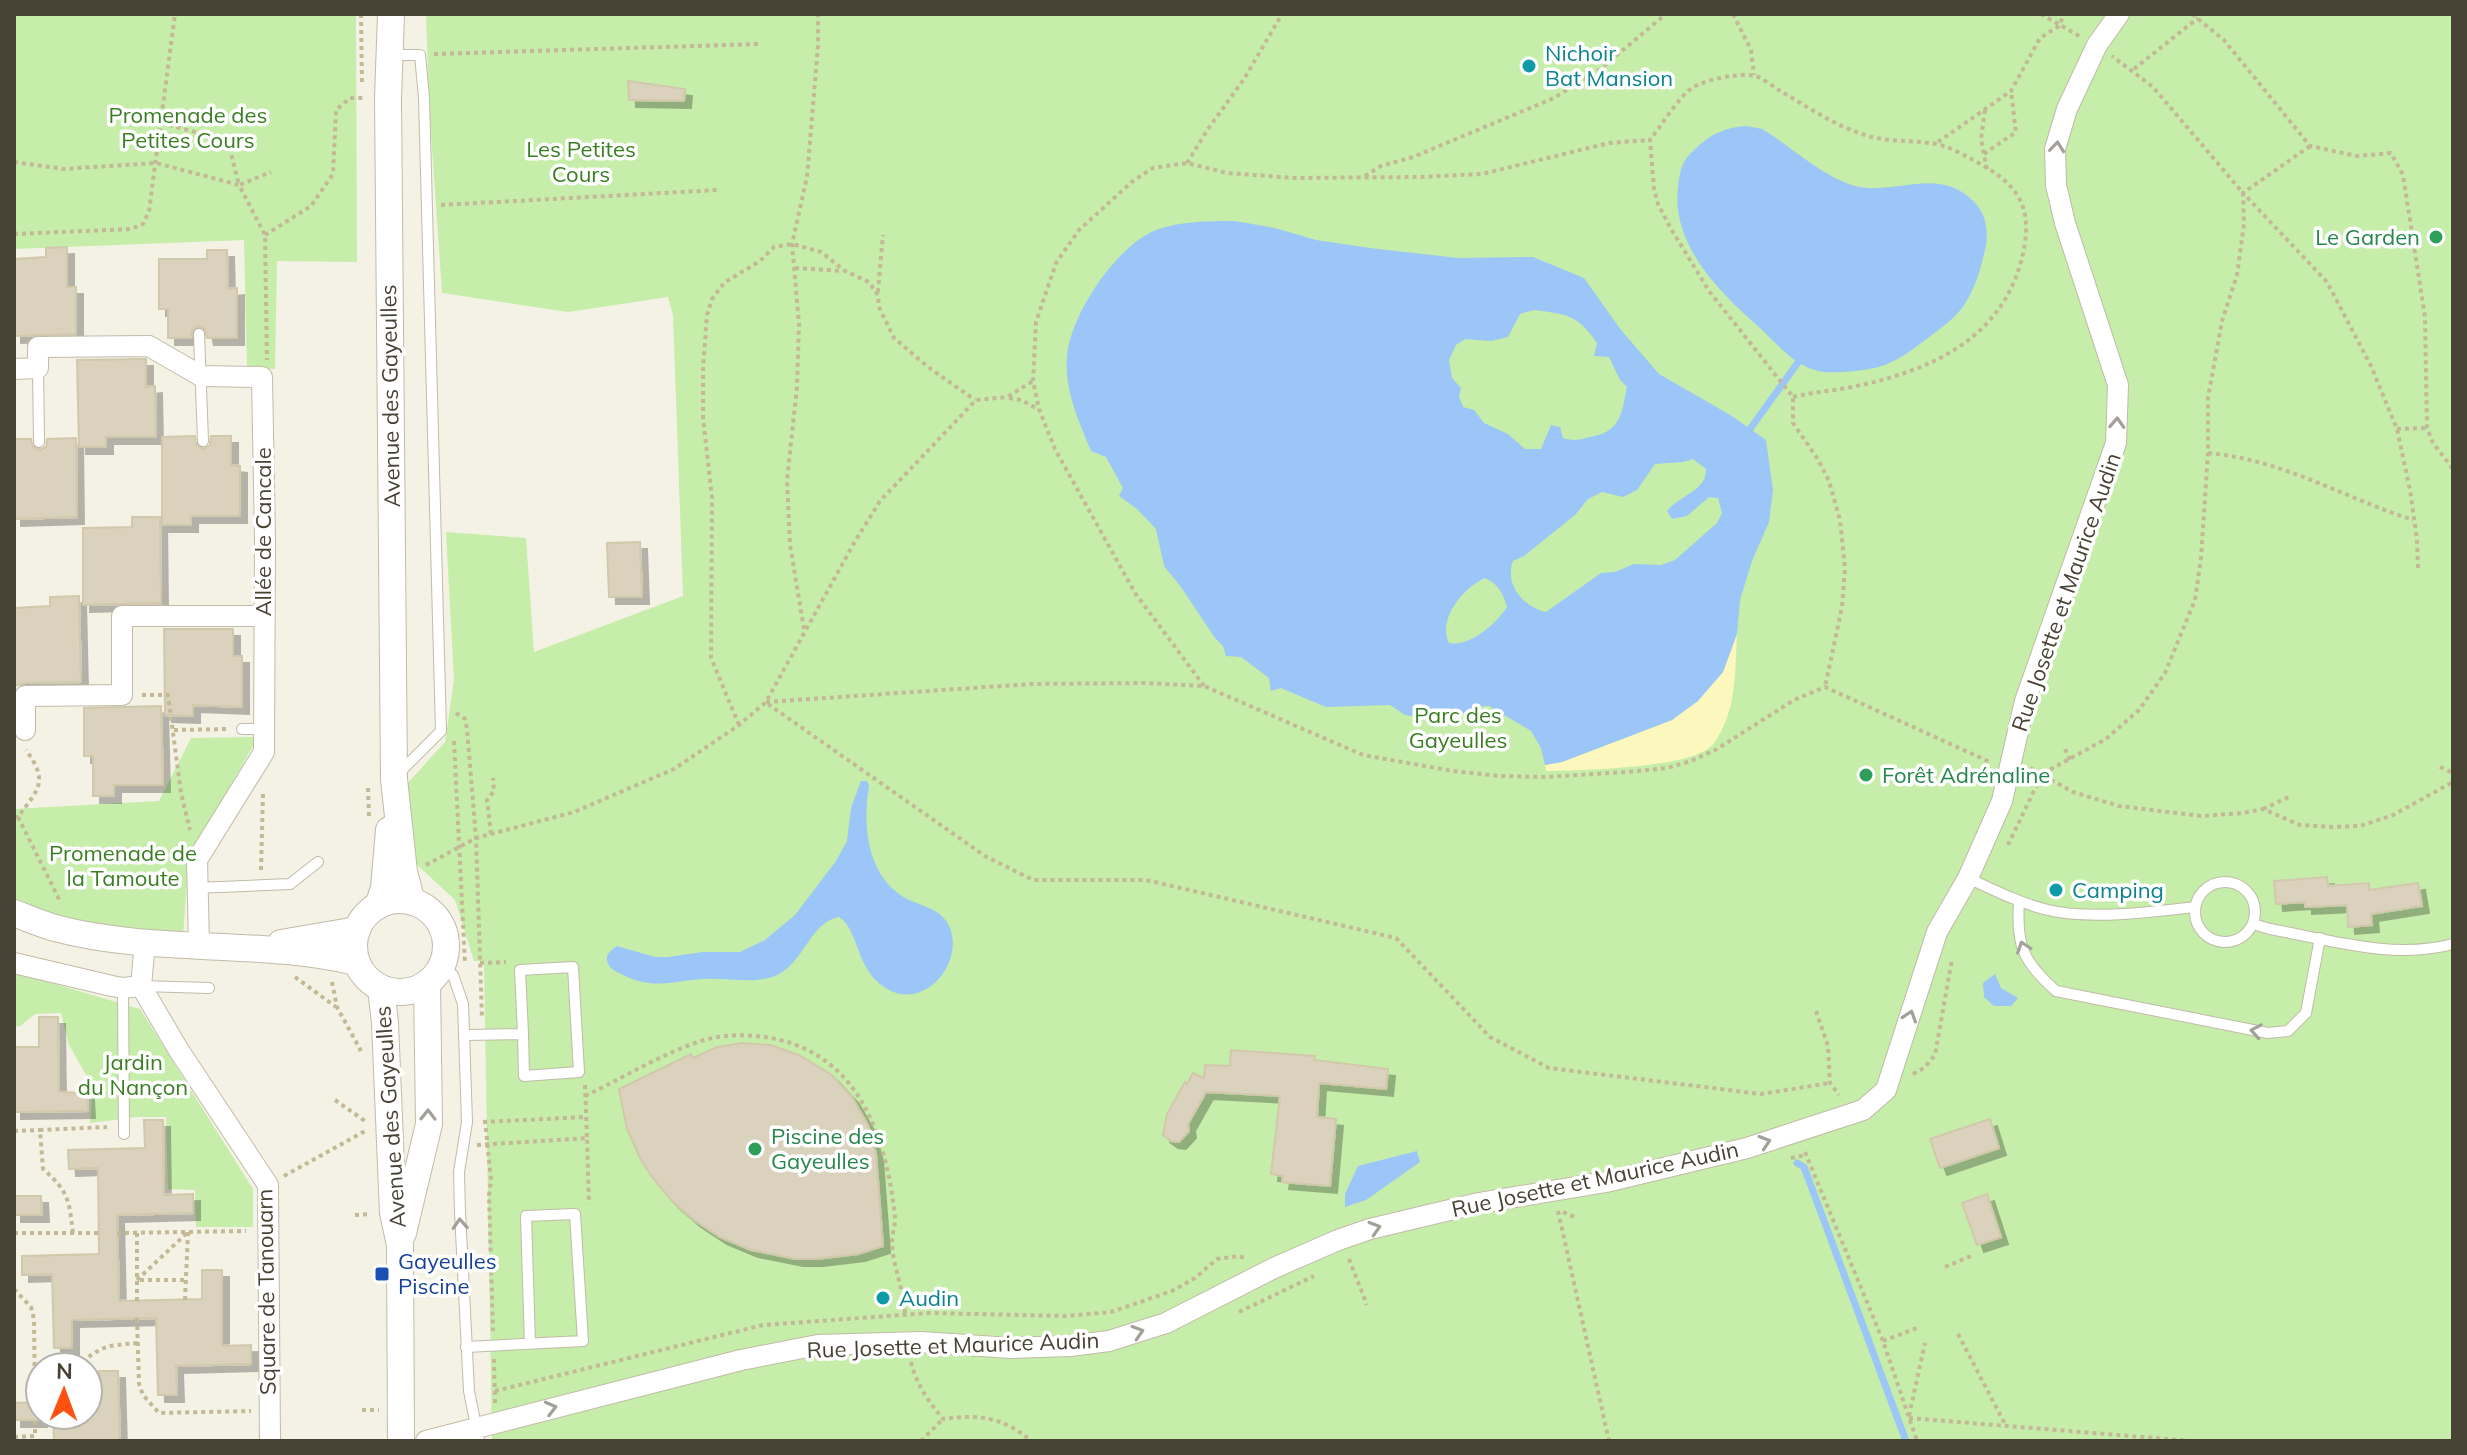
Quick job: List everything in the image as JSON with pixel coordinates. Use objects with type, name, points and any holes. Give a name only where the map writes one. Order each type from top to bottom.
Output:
[{"type":"street","name":"Avenue des Gayeulles","points":[[391,14],[388,98],[394,779],[404,872],[412,902],[432,913],[442,929],[446,948],[434,975],[429,1124],[400,1245]]},
{"type":"street","name":"Rue Josette et Maurice Audin","points":[[426,1441],[483,1431],[741,1360],[818,1345],[908,1343],[1011,1348],[1109,1341],[1166,1323],[1261,1274],[1338,1240],[1397,1221],[1555,1199],[1606,1182],[1747,1148],[1863,1110],[1886,1090],[1937,932],[1968,878],[2002,801],[2025,701],[2116,443],[2118,385],[2065,223],[2056,185],[2055,149],[2067,109],[2097,45],[2119,14]]},
{"type":"street","points":[[14,369],[38,368],[38,347],[149,346],[201,376],[262,377]]},
{"type":"street","name":"Allée de Cancale","points":[[262,377],[265,540],[263,616],[253,729],[264,752]]},
{"type":"street","points":[[24,737],[25,696],[122,695],[122,616],[263,616]]},
{"type":"street","points":[[199,946],[197,860],[264,752]]},
{"type":"street","name":"Avenue des Gayeulles","points":[[357,930],[369,912],[378,906],[384,888],[394,779]]},
{"type":"street","points":[[378,906],[400,900],[412,902]]},
{"type":"street","points":[[14,913],[55,928],[145,942],[253,948],[356,962],[354,940],[357,930],[253,948]]},
{"type":"street","points":[[14,963],[132,987],[145,942]]},
{"type":"street","name":"Avenue des Gayeulles","points":[[356,962],[366,977],[381,988],[405,992],[434,975]]},
{"type":"street","name":"Square de Tanouarn","points":[[132,987],[178,1049],[268,1185],[270,1441]]},
{"type":"street","name":"Avenue des Gayeulles","points":[[381,988],[393,1213],[400,1245],[401,1441]]},
{"type":"lane","points":[[389,55],[420,55],[441,714],[441,731],[394,779]]},
{"type":"lane","points":[[199,334],[203,441]]},
{"type":"lane","points":[[38,368],[39,442]]},
{"type":"lane","points":[[196,888],[290,884],[318,862]]},
{"type":"lane","points":[[1968,878],[2019,902],[2051,911],[2099,914],[2195,907]]},
{"type":"lane","points":[[2231,882],[2244,888],[2251,897],[2255,913],[2253,924],[2239,939],[2220,942],[2210,938],[2199,927],[2195,907],[2202,892],[2215,883],[2231,882]]},
{"type":"lane","points":[[2019,902],[2017,928],[2022,950],[2034,972],[2056,991],[2268,1033],[2288,1031],[2306,1013],[2320,938]]},
{"type":"lane","points":[[2253,924],[2380,949],[2426,951],[2453,944]]},
{"type":"lane","points":[[573,967],[579,1072],[524,1076],[520,970],[573,967]]},
{"type":"lane","points":[[434,975],[453,975],[461,997],[467,1122],[459,1172],[466,1347],[483,1431]]},
{"type":"lane","points":[[124,1134],[132,987],[209,988]]},
{"type":"lane","points":[[464,1035],[523,1034]]},
{"type":"lane","points":[[466,1347],[494,1345],[530,1344],[583,1341],[575,1214],[526,1216],[530,1344]]},
{"type":"path","points":[[14,234],[131,229],[143,224],[149,211],[175,14]]},
{"type":"path","points":[[804,632],[790,545],[787,480],[798,371],[799,324],[792,244],[809,161],[818,14]]},
{"type":"path","points":[[1187,163],[1244,79],[1282,14]]},
{"type":"path","points":[[1364,177],[1381,166],[1413,157],[1554,98],[1599,70],[1666,14]]},
{"type":"path","points":[[1733,14],[1751,50],[1754,75]]},
{"type":"path","points":[[2041,14],[2059,26]]},
{"type":"path","points":[[1936,143],[2011,91],[2040,38],[2059,26],[2064,14]]},
{"type":"path","points":[[2192,14],[2224,40],[2310,146],[2357,156],[2391,153],[2403,175],[2425,317],[2427,428],[2433,443],[2453,469]]},
{"type":"path","points":[[2198,18],[2133,70],[2153,87],[2243,193],[2327,282],[2371,366],[2397,429],[2418,569]]},
{"type":"path","points":[[420,55],[760,44]]},
{"type":"path","points":[[1793,397],[1848,388],[1908,372],[1960,348],[1982,330],[2009,296],[2022,260],[2026,237],[2025,216],[2017,191],[2006,181],[1936,143],[1884,142],[1819,114],[1754,75],[1728,76],[1692,88],[1650,140],[1654,189],[1670,227],[1709,291],[1793,397],[1793,423],[1829,481],[1840,520],[1845,568],[1842,607],[1825,687]]},
{"type":"path","points":[[1984,154],[2016,132],[2011,91]]},
{"type":"path","points":[[265,235],[311,206],[333,174],[336,110],[350,98],[388,98]]},
{"type":"path","points":[[1985,110],[1981,139],[1987,170]]},
{"type":"path","points":[[161,123],[199,133],[230,150],[256,143]]},
{"type":"path","points":[[1204,686],[1135,593],[1055,449],[1039,409],[1033,381],[1036,322],[1046,287],[1065,247],[1079,230],[1134,180],[1153,168],[1187,163],[1227,173],[1294,178],[1482,174],[1609,143],[1650,140]]},
{"type":"path","points":[[2243,193],[2310,146]]},
{"type":"path","points":[[230,150],[239,185],[265,235],[267,370],[262,377]]},
{"type":"path","points":[[14,162],[64,169],[156,163],[239,185],[271,172]]},
{"type":"path","points":[[427,206],[718,190]]},
{"type":"path","points":[[2003,854],[2042,774],[2106,739],[2139,710],[2165,673],[2195,600],[2205,522],[2208,398],[2222,321],[2237,275],[2244,224],[2243,193]]},
{"type":"path","points":[[883,235],[879,307],[894,338],[928,367],[976,400],[1007,397],[1039,409]]},
{"type":"path","points":[[739,725],[711,658],[712,498],[703,417],[707,315],[712,299],[724,283],[760,261],[774,247],[792,244],[821,252],[845,271],[869,282],[878,295]]},
{"type":"path","points":[[794,268],[845,271]]},
{"type":"path","points":[[1007,397],[1033,381]]},
{"type":"path","points":[[404,872],[417,869],[476,838],[574,812],[674,769],[739,725],[766,702],[880,501],[976,400]]},
{"type":"path","points":[[2397,429],[2427,428]]},
{"type":"path","points":[[2208,453],[2243,456],[2285,469],[2413,520]]},
{"type":"path","points":[[766,702],[880,697],[1031,684],[1204,686],[1363,755],[1453,771],[1547,777],[1667,768],[1691,761],[1717,749],[1794,700],[1825,687],[1990,762],[2011,764],[2042,774],[2073,792],[2119,806],[2201,816],[2263,809],[2291,796]]},
{"type":"path","points":[[122,695],[168,695],[181,793],[197,860]]},
{"type":"path","points":[[766,702],[985,856],[1033,880],[1146,880],[1396,938],[1490,1037],[1549,1068],[1761,1094],[1830,1083]]},
{"type":"path","points":[[441,714],[456,713],[465,719],[476,838],[483,1035]]},
{"type":"path","points":[[174,730],[253,729]]},
{"type":"path","points":[[441,731],[453,738],[466,988],[461,997]]},
{"type":"path","points":[[24,737],[39,767],[39,787],[16,817],[61,903]]},
{"type":"path","points":[[2065,749],[2070,760]]},
{"type":"path","points":[[261,886],[264,752]]},
{"type":"path","points":[[2440,767],[2453,773]]},
{"type":"path","points":[[491,834],[487,800],[494,791],[493,778]]},
{"type":"path","points":[[2263,809],[2300,825],[2360,826],[2403,810],[2453,782]]},
{"type":"path","points":[[1886,1090],[1924,1068],[1935,1055],[1955,947]]},
{"type":"path","points":[[328,957],[337,1007],[360,1049]]},
{"type":"path","points":[[480,963],[511,962],[520,970]]},
{"type":"path","points":[[1816,1011],[1828,1046],[1830,1083],[1853,1113]]},
{"type":"path","points":[[585,1096],[703,1040],[734,1035],[764,1036],[793,1043],[833,1066],[849,1081],[862,1100],[882,1148],[895,1220],[892,1242],[904,1300],[908,1343]]},
{"type":"path","points":[[575,1214],[589,1207],[584,1077],[579,1072]]},
{"type":"path","points":[[268,1185],[373,1127],[335,1100]]},
{"type":"path","points":[[483,1431],[494,1345],[491,1180],[485,1111]]},
{"type":"path","points":[[14,1131],[107,1127],[112,1119]]},
{"type":"path","points":[[40,1130],[43,1169],[69,1197],[73,1233]]},
{"type":"path","points":[[1795,1132],[1883,1341],[1917,1441]]},
{"type":"path","points":[[463,1146],[587,1138]]},
{"type":"path","points":[[1555,1199],[1577,1218]]},
{"type":"path","points":[[1555,1199],[1609,1441]]},
{"type":"path","points":[[117,1233],[268,1230]]},
{"type":"path","points":[[137,1280],[188,1232]]},
{"type":"path","points":[[185,1300],[188,1232]]},
{"type":"path","points":[[14,1233],[99,1233]]},
{"type":"path","points":[[137,1233],[137,1301]]},
{"type":"path","points":[[1343,1250],[1367,1305]]},
{"type":"path","points":[[1945,1267],[1971,1256]]},
{"type":"path","points":[[137,1280],[186,1280]]},
{"type":"path","points":[[14,1289],[31,1307],[36,1351]]},
{"type":"path","points":[[137,1318],[139,1384],[143,1395],[159,1413],[268,1410]]},
{"type":"path","points":[[1883,1341],[1917,1328]]},
{"type":"path","points":[[1958,1334],[2006,1426]]},
{"type":"path","points":[[94,1351],[104,1346],[138,1343]]},
{"type":"path","points":[[1909,1418],[1925,1343]]},
{"type":"path","points":[[912,1365],[928,1401],[943,1419]]},
{"type":"path","points":[[921,1441],[943,1419],[966,1416],[990,1418],[1016,1428],[1031,1441]]},
{"type":"path","points":[[1909,1418],[2192,1441]]},
{"type":"path","points":[[14,1437],[35,1438]]},
{"type":"green space","name":"Promenade des Petites Cours","points":[[14,14],[356,14],[357,262],[277,261],[275,369],[247,368],[244,240],[14,249]]},
{"type":"green space","name":"Parc des Gayeulles","points":[[426,14],[2453,14],[2453,1441],[492,1441],[484,961],[474,961],[455,900],[414,862],[407,784],[445,742],[454,680],[446,532],[526,538],[534,652],[683,596],[673,315],[668,297],[568,312],[442,293]]},
{"type":"green space","name":"Promenade de la Tamoute","points":[[258,737],[188,862],[183,937],[57,920],[14,902],[14,809],[159,801],[191,738]]},
{"type":"green space","name":"Jardin du Nançon","points":[[14,972],[140,1009],[253,1189],[253,1227],[196,1227],[195,1190],[168,1189],[166,1117],[90,1123],[93,1087],[69,1045],[61,1013],[35,1014],[14,1027]]},
{"type":"sand","points":[[1737,634],[1735,676],[1727,718],[1714,743],[1703,752],[1662,763],[1546,771],[1545,765],[1562,762],[1672,720],[1723,672]]},
{"type":"water","points":[[1747,126],[1762,129],[1822,170],[1848,183],[1875,188],[1919,184],[1948,186],[1975,203],[1985,221],[1987,242],[1976,281],[1960,310],[1913,349],[1877,367],[1821,372],[1801,364],[1786,353],[1730,300],[1702,267],[1682,229],[1678,209],[1681,172],[1690,154],[1718,133]]},
{"type":"water","points":[[1235,221],[1316,240],[1370,248],[1458,258],[1533,257],[1584,278],[1621,330],[1659,374],[1732,416],[1766,440],[1773,490],[1769,522],[1740,600],[1737,634],[1723,672],[1698,701],[1672,720],[1562,762],[1545,765],[1541,748],[1531,731],[1489,706],[1476,707],[1464,713],[1432,710],[1420,717],[1405,715],[1390,705],[1326,707],[1281,688],[1271,691],[1269,678],[1241,657],[1226,656],[1223,646],[1164,566],[1156,529],[1119,496],[1123,488],[1106,457],[1091,451],[1073,405],[1067,356],[1070,339],[1086,302],[1111,266],[1141,238],[1175,225]],"holes":[[[1534,310],[1577,321],[1597,343],[1594,356],[1609,357],[1620,380],[1627,387],[1619,419],[1610,430],[1572,440],[1563,438],[1560,427],[1551,425],[1541,449],[1525,449],[1508,434],[1484,423],[1474,410],[1463,407],[1459,396],[1461,388],[1452,378],[1449,360],[1456,345],[1465,339],[1491,341],[1508,337],[1520,314]],[[1693,459],[1706,469],[1705,476],[1697,488],[1667,511],[1672,519],[1687,516],[1709,497],[1718,498],[1722,513],[1717,523],[1675,560],[1661,565],[1634,564],[1615,572],[1601,573],[1546,612],[1530,605],[1518,594],[1511,578],[1513,561],[1524,556],[1575,515],[1588,499],[1602,492],[1623,497],[1637,490],[1655,464]],[[1485,578],[1493,583],[1502,593],[1507,607],[1474,638],[1449,643],[1446,634],[1450,614],[1461,596]]]},
{"type":"water","points":[[861,781],[867,781],[869,786],[866,818],[876,866],[895,891],[937,912],[949,926],[953,939],[952,953],[940,978],[930,987],[918,993],[905,994],[891,991],[879,983],[870,974],[851,932],[839,917],[821,926],[786,969],[768,978],[652,983],[631,979],[610,967],[607,955],[617,946],[655,957],[668,957],[703,952],[740,952],[765,940],[795,915],[836,861],[847,841],[851,808]]},
{"type":"water","points":[[1995,974],[2001,988],[2018,998],[2011,1006],[1994,1006],[1984,997],[1983,983]]},
{"type":"water","points":[[1417,1151],[1420,1162],[1366,1200],[1345,1207],[1345,1194],[1358,1166]]},
{"type":"building","points":[[628,81],[685,89],[684,101],[629,100]]},
{"type":"building","points":[[67,247],[67,287],[76,287],[76,334],[14,336],[14,259],[46,257],[46,248]]},
{"type":"building","points":[[207,250],[227,250],[228,289],[237,288],[237,338],[207,338],[205,329],[199,326],[192,330],[191,338],[168,338],[168,309],[159,309],[159,259],[207,259]]},
{"type":"building","points":[[146,359],[146,387],[155,386],[156,437],[106,437],[106,447],[79,447],[77,360]]},
{"type":"building","points":[[195,436],[196,445],[203,449],[210,445],[211,436],[231,436],[231,465],[240,466],[240,516],[191,516],[191,525],[162,525],[162,437]]},
{"type":"building","points":[[76,438],[77,517],[14,519],[14,439],[31,439],[33,447],[40,450],[46,447],[47,439]]},
{"type":"building","points":[[132,517],[160,517],[161,603],[83,605],[83,528],[132,527]]},
{"type":"building","points":[[640,542],[642,597],[609,597],[607,543]]},
{"type":"building","points":[[79,596],[81,682],[14,686],[14,608],[50,606],[50,597]]},
{"type":"building","points":[[164,629],[233,629],[233,656],[242,656],[242,707],[193,705],[193,716],[165,715]]},
{"type":"building","points":[[161,706],[163,785],[114,785],[114,796],[93,796],[93,756],[84,756],[84,708]]},
{"type":"building","points":[[2327,877],[2328,886],[2369,883],[2369,890],[2418,883],[2422,906],[2371,914],[2372,925],[2348,927],[2347,905],[2305,907],[2305,902],[2276,904],[2274,881]]},
{"type":"building","points":[[39,1017],[58,1017],[59,1092],[87,1093],[88,1111],[14,1112],[14,1047],[39,1047]]},
{"type":"building","name":"Piscine des Gayeulles","points":[[742,1043],[770,1045],[799,1055],[832,1075],[852,1097],[868,1125],[876,1154],[883,1246],[858,1254],[816,1259],[796,1259],[751,1250],[720,1237],[694,1220],[672,1201],[652,1177],[627,1129],[619,1089],[691,1054],[693,1058],[717,1047]]},
{"type":"building","points":[[1231,1050],[1315,1056],[1314,1060],[1388,1069],[1386,1089],[1319,1083],[1317,1117],[1336,1119],[1330,1186],[1282,1182],[1283,1176],[1271,1174],[1280,1096],[1206,1092],[1188,1124],[1189,1131],[1179,1142],[1163,1135],[1167,1114],[1185,1082],[1187,1084],[1193,1073],[1204,1078],[1205,1065],[1230,1066]]},
{"type":"building","points":[[1990,1119],[1999,1148],[1940,1168],[1930,1139]]},
{"type":"building","points":[[144,1120],[163,1120],[164,1195],[193,1194],[193,1213],[117,1215],[119,1301],[202,1299],[202,1270],[222,1270],[222,1346],[251,1345],[251,1364],[176,1366],[177,1395],[158,1395],[156,1318],[72,1320],[72,1348],[54,1348],[52,1274],[22,1275],[22,1256],[99,1254],[98,1168],[69,1169],[68,1150],[145,1148]]},
{"type":"building","points":[[1987,1194],[2001,1237],[1977,1245],[1962,1203]]},
{"type":"building","points":[[14,1196],[41,1196],[42,1215],[14,1215]]},
{"type":"building","points":[[104,1371],[118,1371],[120,1441],[54,1441],[54,1431],[104,1431]]},
{"type":"building","points":[[14,1403],[24,1403],[24,1420],[14,1420]]},
{"type":"waterway","points":[[1750,429],[1799,361]]},
{"type":"waterway","points":[[1797,1163],[1804,1167],[1906,1441]]},
{"type":"place","name":"Nichoir Bat Mansion","points":[[1529,66]]},
{"type":"place","name":"Le Garden","points":[[2436,237]]},
{"type":"place","name":"Forêt Adrénaline","points":[[1866,775]]},
{"type":"place","name":"Camping","points":[[2056,890]]},
{"type":"place","name":"Piscine des Gayeulles","points":[[755,1149]]},
{"type":"place","name":"Gayeulles Piscine","points":[[382,1274]]},
{"type":"place","name":"Audin","points":[[883,1298]]},
{"type":"park label","name":"Les Petites Cours","points":[[581,162]]}]
